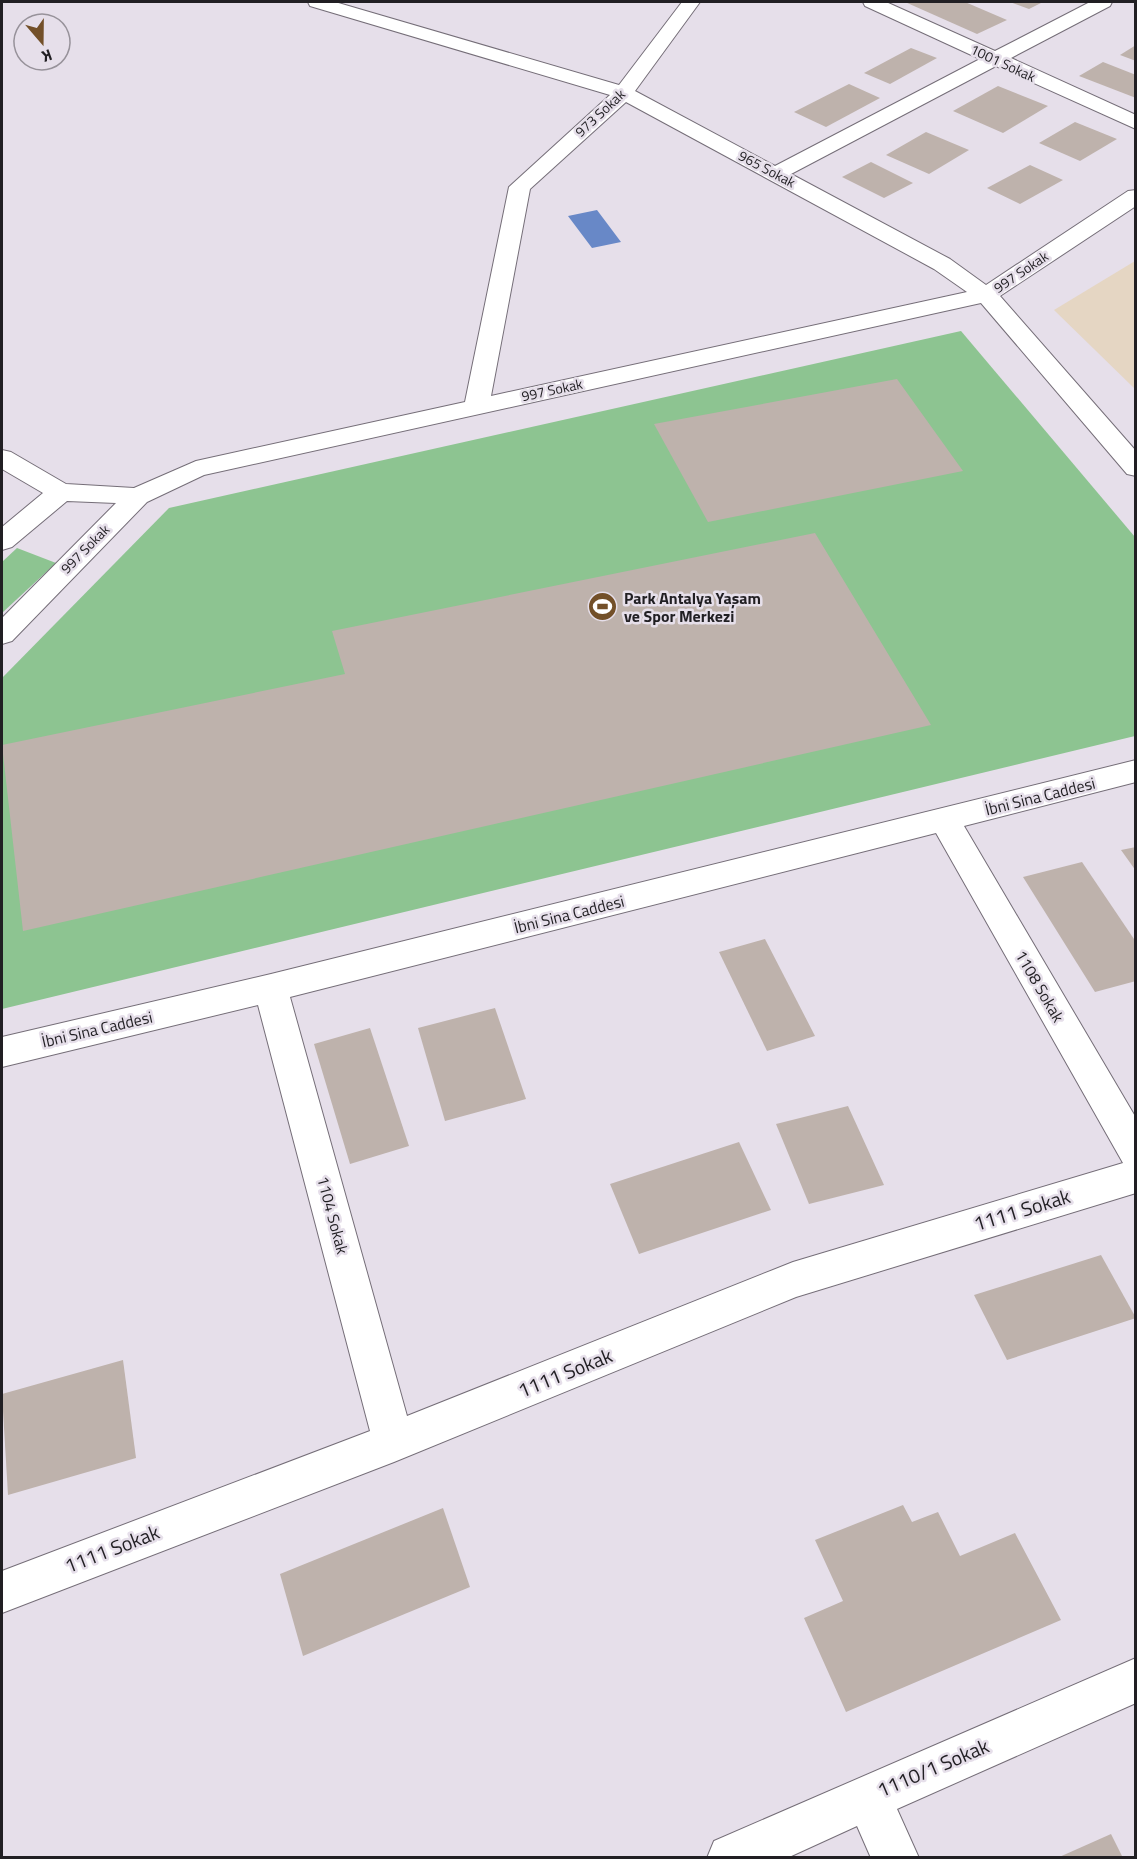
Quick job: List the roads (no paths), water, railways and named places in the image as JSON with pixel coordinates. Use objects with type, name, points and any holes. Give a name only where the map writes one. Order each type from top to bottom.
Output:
[{"type":"street","name":"965 Sokak","points":[[317,2],[624,93],[942,264],[986,296],[1136,468]]},
{"type":"street","name":"973 Sokak","points":[[477,406],[520,187],[624,93],[692,2]]},
{"type":"street","name":"1001 Sokak","points":[[872,2],[1136,123]]},
{"type":"street","points":[[776,174],[1103,2]]},
{"type":"street","name":"997 Sokak","points":[[2,634],[138,496],[196,469],[986,296],[1136,196]]},
{"type":"street","points":[[2,458],[60,492],[138,496]]},
{"type":"street","points":[[2,541],[60,492]]},
{"type":"street","name":"İbni Sina Caddesi","points":[[2,1052],[271,988],[1136,771]]},
{"type":"street","name":"1108 Sokak","points":[[944,820],[1136,1152]]},
{"type":"street","name":"1104 Sokak","points":[[271,988],[394,1442]]},
{"type":"street","name":"1111 Sokak","points":[[2,1592],[394,1442],[793,1281],[1136,1176]]},
{"type":"street","name":"1110/1 Sokak","points":[[731,1857],[1136,1680]]},
{"type":"street","points":[[868,1796],[895,1857]]},
{"type":"water","points":[[597,210],[621,242],[592,248],[568,216]]},
{"type":"place","name":"Park Antalya Yaşam ve Spor Merkezi","points":[[603,607]]}]
